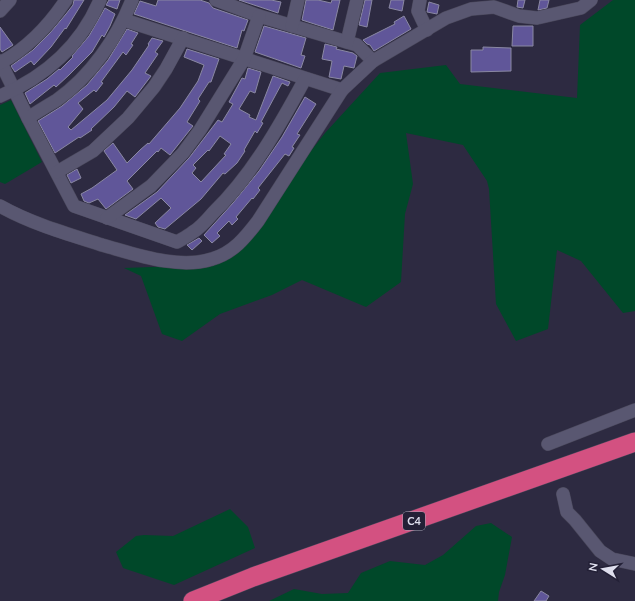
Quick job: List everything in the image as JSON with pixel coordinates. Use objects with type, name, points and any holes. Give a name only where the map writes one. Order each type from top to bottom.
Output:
[{"type":"highway","name":"C4","points":[[193,601],[253,577],[635,442]]},
{"type":"street","points":[[0,11],[10,0]]},
{"type":"street","points":[[66,0],[55,17],[24,48],[0,62],[28,118],[58,172],[74,206],[177,242],[194,232],[222,205],[259,158],[280,126],[305,79]]},
{"type":"street","points":[[0,96],[14,90],[41,74],[72,46],[85,30],[100,0]]},
{"type":"street","points":[[28,118],[57,99],[91,68],[106,49],[124,20],[132,0]]},
{"type":"street","points":[[216,0],[239,4],[260,16],[357,45],[373,62]]},
{"type":"street","points":[[292,26],[298,0]]},
{"type":"street","points":[[347,42],[357,0]]},
{"type":"street","points":[[420,0],[418,11],[427,30]]},
{"type":"street","points":[[0,206],[12,213],[69,235],[148,258],[182,263],[212,259],[237,247],[258,222],[342,90],[373,62],[446,18],[472,9],[494,7],[519,16],[537,18],[581,8],[591,0]]},
{"type":"street","points":[[107,218],[151,186],[183,153],[200,130],[244,59],[260,16]]},
{"type":"street","points":[[124,20],[342,90]]},
{"type":"street","points":[[58,172],[93,151],[128,118],[154,87],[183,38]]},
{"type":"street","points":[[548,444],[635,410]]},
{"type":"street","points":[[563,494],[567,512],[600,551],[612,559],[635,564]]},
{"type":"green space","points":[[613,0],[635,0],[635,311],[623,313],[581,261],[557,250],[548,329],[516,341],[496,304],[489,189],[487,181],[463,145],[406,133],[413,184],[405,214],[401,282],[366,307],[302,280],[272,295],[220,314],[182,341],[162,334],[141,276],[124,268],[179,266],[224,261],[325,133],[380,73],[446,65],[460,84],[577,98],[580,25]]},
{"type":"green space","points":[[11,100],[42,162],[5,184],[0,182],[0,105]]},
{"type":"green space","points":[[230,509],[248,527],[255,548],[174,585],[123,568],[116,552],[136,536],[173,536]]},
{"type":"green space","points":[[491,523],[512,537],[505,575],[499,592],[498,601],[269,601],[294,589],[322,594],[348,593],[361,573],[390,561],[425,565],[443,555],[476,526]]},
{"type":"building","points":[[74,0],[84,0],[66,29],[65,28],[51,47],[34,65],[31,61],[15,72],[11,66],[33,50],[50,33],[73,5]]},
{"type":"building","points":[[109,0],[120,0],[117,9],[106,5]]},
{"type":"building","points":[[158,0],[200,0],[209,3],[213,8],[248,20],[244,31],[242,30],[237,48],[134,14],[140,1],[156,6]]},
{"type":"building","points":[[239,0],[271,0],[281,2],[278,13]]},
{"type":"building","points":[[306,0],[318,0],[331,3],[332,0],[340,0],[333,30],[302,20]]},
{"type":"building","points":[[365,0],[372,0],[367,27],[359,25]]},
{"type":"building","points":[[391,0],[404,0],[402,11],[389,8]]},
{"type":"building","points":[[518,0],[525,0],[523,8],[517,7]]},
{"type":"building","points":[[540,0],[549,0],[547,8],[538,10]]},
{"type":"building","points":[[429,2],[439,5],[437,14],[427,12]]},
{"type":"building","points":[[105,8],[115,14],[104,37],[102,35],[92,52],[56,87],[54,85],[30,104],[25,93],[47,79],[59,69],[60,70],[73,57],[72,56],[89,36]]},
{"type":"building","points":[[404,16],[411,29],[374,51],[370,45],[363,40],[395,24],[394,22]]},
{"type":"building","points":[[264,26],[306,38],[301,55],[305,56],[301,68],[255,52]]},
{"type":"building","points":[[513,26],[533,26],[533,46],[512,46]]},
{"type":"building","points":[[0,27],[13,45],[2,52],[0,49]]},
{"type":"building","points":[[127,29],[138,33],[131,44],[133,45],[126,55],[123,52],[101,82],[103,83],[96,92],[94,90],[78,103],[83,109],[68,127],[71,130],[107,100],[132,70],[152,38],[163,41],[155,52],[158,54],[145,73],[151,76],[135,97],[127,91],[114,107],[91,129],[92,130],[55,153],[38,121],[62,106],[87,85],[108,60]]},
{"type":"building","points":[[325,44],[337,47],[336,49],[353,53],[357,56],[354,68],[344,66],[341,79],[329,77],[332,61],[322,59]]},
{"type":"building","points":[[483,47],[511,48],[511,71],[471,72],[471,50],[483,50]]},
{"type":"building","points":[[187,49],[219,59],[211,82],[209,82],[198,99],[200,101],[187,122],[193,126],[170,155],[161,148],[158,152],[157,151],[127,181],[133,189],[106,209],[98,199],[89,203],[84,201],[81,194],[117,170],[104,151],[113,143],[127,163],[148,143],[149,144],[180,108],[198,81],[204,65],[184,57]]},
{"type":"building","points":[[248,68],[261,72],[255,93],[250,91],[239,109],[250,115],[249,117],[256,120],[273,76],[290,82],[288,86],[282,83],[261,122],[263,123],[257,133],[255,131],[237,163],[225,174],[223,173],[201,199],[165,229],[158,227],[155,223],[171,208],[161,198],[136,219],[125,215],[157,192],[189,158],[218,120],[222,122],[233,104],[229,102],[242,78],[245,79]],"holes":[[[220,136],[231,144],[224,154],[226,155],[201,182],[192,173],[196,168],[193,165],[208,150],[209,151]]]},
{"type":"building","points":[[305,97],[316,104],[297,134],[300,135],[292,147],[294,148],[289,156],[285,154],[258,188],[260,190],[253,199],[252,198],[236,217],[238,219],[232,225],[229,221],[217,233],[220,236],[212,243],[204,235],[259,171],[282,137]]},
{"type":"building","points":[[77,169],[81,178],[71,183],[67,175]]},
{"type":"building","points":[[199,238],[202,241],[192,250],[187,245]]},
{"type":"building","points":[[541,591],[549,596],[546,601],[534,601]]}]
